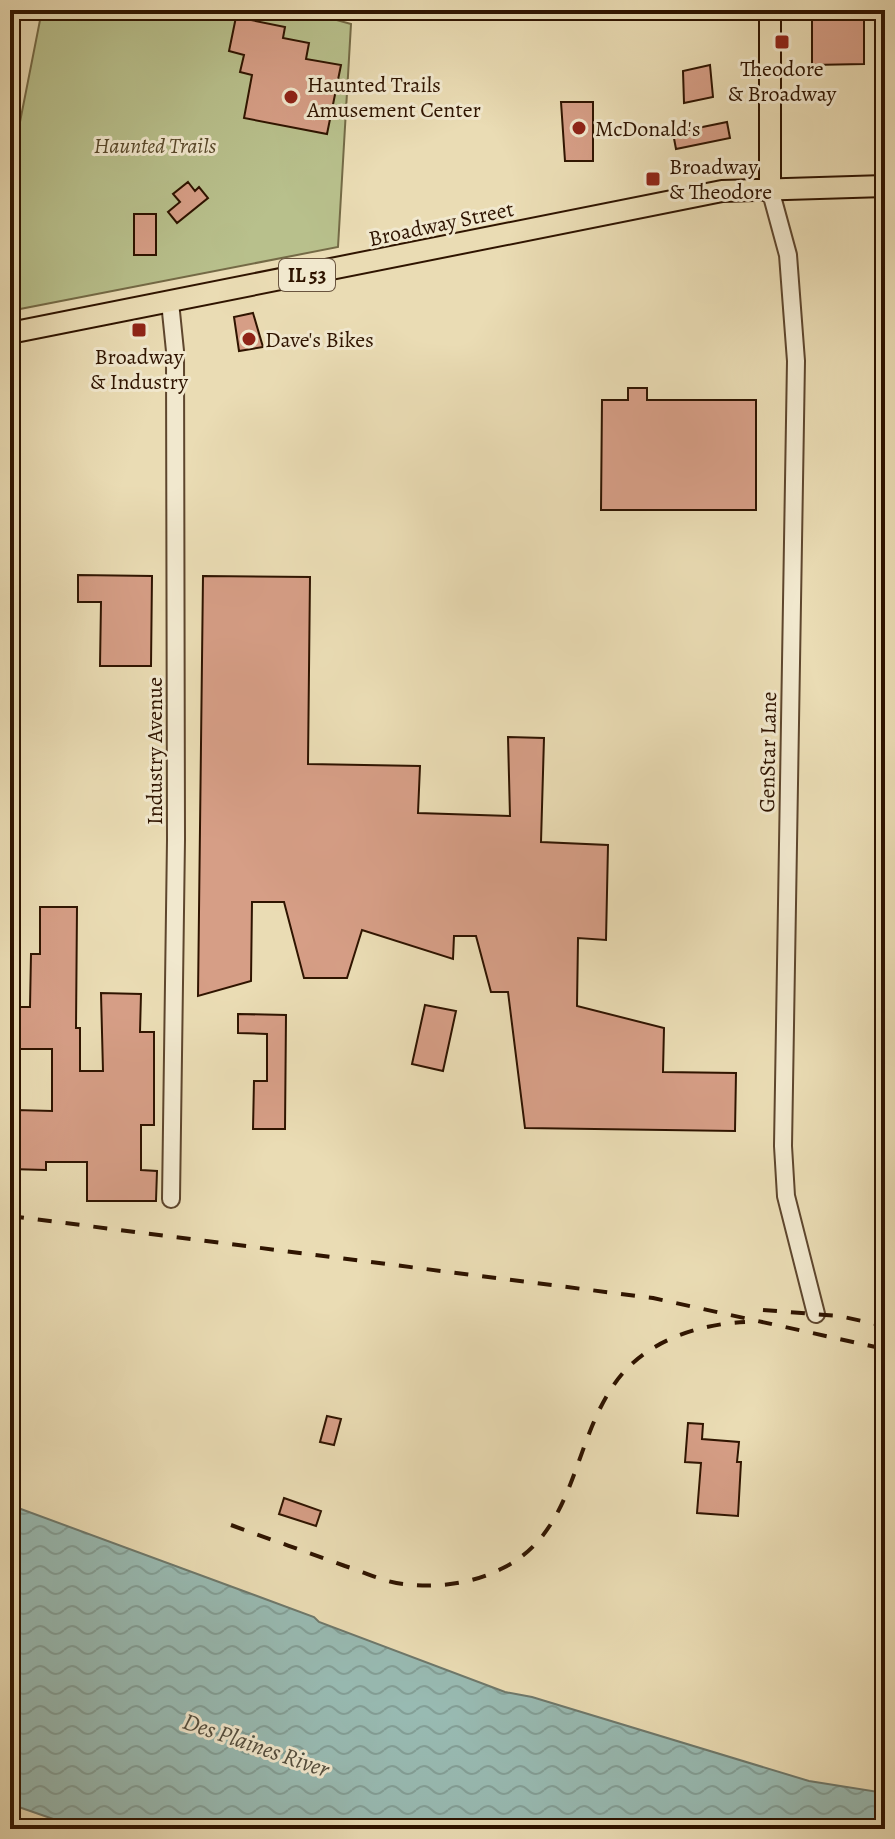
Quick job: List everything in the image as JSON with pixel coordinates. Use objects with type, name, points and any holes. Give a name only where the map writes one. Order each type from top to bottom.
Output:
[{"type":"main road","points":[[770,10],[770,189]]},
{"type":"main road","name":"Broadway Street","points":[[10,333],[722,191],[885,186]]},
{"type":"street","name":"GenStar Lane","points":[[770,189],[788,255],[796,361],[783,1146],[786,1196],[816,1314]]},
{"type":"street","name":"Industry Avenue","points":[[170,302],[175,351],[176,840],[171,1199]]},
{"type":"green space","name":"Haunted Trails","points":[[42,10],[301,10],[351,24],[338,247],[20,309],[18,132]]},
{"type":"water","name":"Des Plaines River","points":[[10,1505],[314,1617],[319,1622],[505,1692],[532,1697],[809,1781],[885,1793],[885,1829],[82,1829],[10,1804]]},
{"type":"building","points":[[864,12],[864,64],[812,65],[812,13]]},
{"type":"building","name":"Haunted Trails Amusement Center","points":[[236,17],[285,27],[283,38],[309,43],[306,59],[341,65],[327,134],[244,118],[252,75],[240,72],[244,55],[229,51]]},
{"type":"building","points":[[710,65],[713,97],[684,103],[683,71]]},
{"type":"building","name":"McDonald's","points":[[561,102],[593,102],[593,161],[565,161]]},
{"type":"building","points":[[727,122],[730,138],[676,149],[673,133]]},
{"type":"building","points":[[188,182],[195,191],[199,187],[208,198],[177,223],[168,212],[180,202],[173,194]]},
{"type":"building","points":[[134,214],[156,214],[156,255],[134,255]]},
{"type":"building","name":"Dave's Bikes","points":[[253,313],[263,347],[239,351],[234,317]]},
{"type":"building","points":[[628,388],[647,388],[647,400],[756,400],[756,510],[601,510],[602,400],[628,400]]},
{"type":"building","points":[[78,575],[152,576],[151,666],[100,666],[101,602],[78,602]]},
{"type":"building","points":[[203,576],[310,577],[308,764],[420,766],[418,813],[510,816],[508,737],[544,738],[541,842],[608,845],[606,940],[578,938],[577,1006],[664,1028],[663,1072],[736,1073],[735,1131],[525,1128],[508,992],[491,992],[476,936],[454,936],[453,959],[362,930],[347,978],[304,978],[284,902],[252,902],[251,981],[198,996]]},
{"type":"building","points":[[40,907],[77,907],[76,1028],[80,1028],[80,1071],[103,1071],[101,993],[141,994],[140,1032],[154,1032],[154,1125],[141,1125],[141,1170],[157,1171],[156,1201],[87,1201],[87,1162],[46,1162],[46,1170],[10,1169],[10,1151],[16,1152],[16,1110],[52,1111],[52,1049],[10,1049],[10,1007],[30,1007],[31,954],[40,954]]},
{"type":"building","points":[[425,1005],[456,1011],[443,1071],[412,1064]]},
{"type":"building","points":[[238,1014],[286,1015],[285,1129],[253,1129],[254,1081],[267,1081],[267,1034],[238,1033]]},
{"type":"building","points":[[327,1416],[341,1419],[334,1445],[320,1442]]},
{"type":"building","points":[[688,1423],[703,1424],[702,1439],[739,1442],[738,1516],[697,1513],[701,1463],[685,1462]]},
{"type":"building","points":[[284,1498],[321,1511],[316,1526],[279,1514]]},
{"type":"railway","points":[[10,1216],[653,1298],[885,1349]]},
{"type":"railway","points":[[763,1310],[839,1316],[885,1326]]},
{"type":"railway","points":[[231,1525],[396,1583],[442,1585],[491,1573],[527,1552],[545,1533],[570,1486],[599,1410],[625,1371],[654,1347],[671,1339],[708,1327],[745,1322]]},
{"type":"place","name":"Theodore & Broadway","points":[[782,42]]},
{"type":"place","name":"Haunted Trails Amusement Center","points":[[291,97]]},
{"type":"place","name":"McDonald's","points":[[579,128]]},
{"type":"place","name":"Broadway & Theodore","points":[[653,179]]},
{"type":"place","name":"Broadway & Industry","points":[[139,330]]},
{"type":"place","name":"Dave's Bikes","points":[[249,339]]}]
